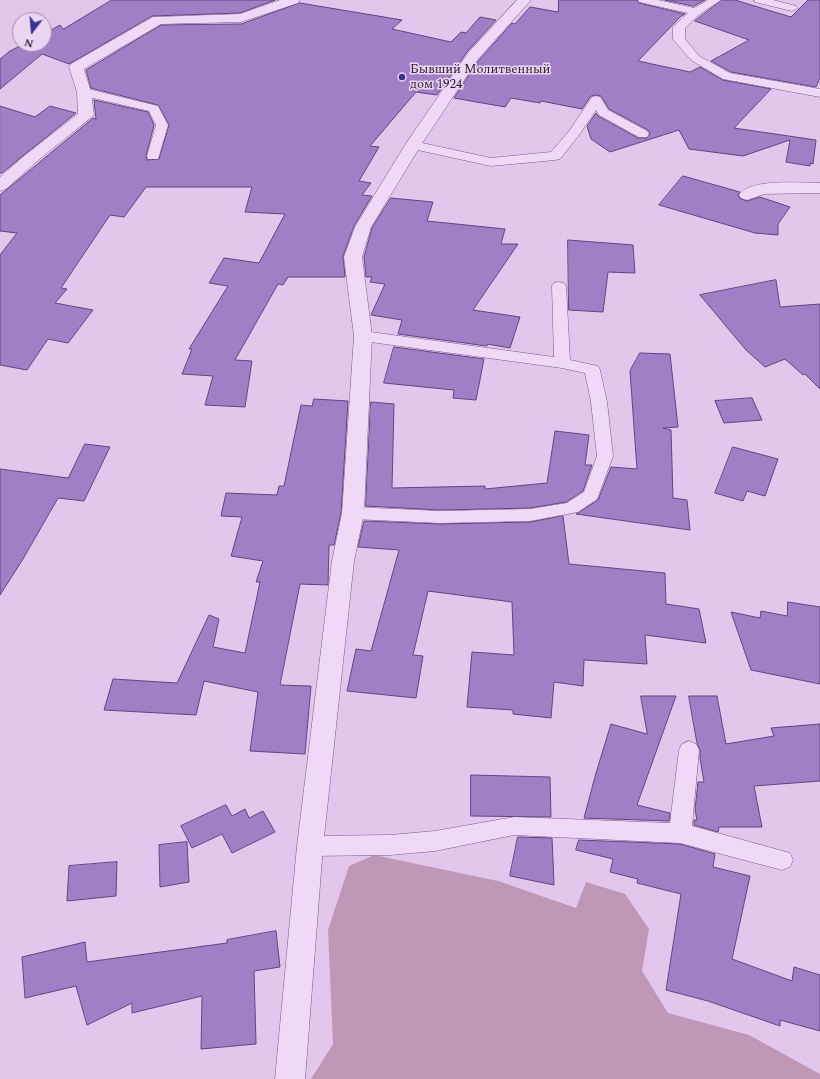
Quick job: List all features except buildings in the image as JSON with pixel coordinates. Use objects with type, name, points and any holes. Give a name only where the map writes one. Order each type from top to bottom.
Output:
[{"type":"street","points":[[0,186],[30,159],[86,115],[84,92],[76,67],[158,20],[241,18],[293,0]]},
{"type":"street","points":[[290,1079],[310,846],[344,561],[353,513],[363,336],[353,257],[362,227],[413,145],[473,56],[524,0]]},
{"type":"street","points":[[747,195],[761,189],[820,188]]},
{"type":"lane","points":[[643,0],[696,12]]},
{"type":"lane","points":[[716,0],[696,12],[679,27],[679,38],[695,58],[727,76],[820,94]]},
{"type":"lane","points":[[759,0],[792,8]]},
{"type":"lane","points":[[84,92],[154,109],[162,125],[153,156]]},
{"type":"lane","points":[[413,145],[491,162],[555,156],[575,132],[596,100],[603,112],[643,134]]},
{"type":"lane","points":[[559,286],[562,363]]},
{"type":"lane","points":[[353,513],[440,517],[530,515],[572,508],[591,495],[605,456],[599,402],[592,370],[562,363],[363,336]]},
{"type":"lane","points":[[680,833],[689,750]]},
{"type":"lane","points":[[310,846],[390,845],[435,841],[514,826],[680,833],[782,860]]},
{"type":"shaded area","points":[[374,855],[498,881],[576,908],[586,882],[625,894],[649,929],[642,971],[668,1013],[749,1035],[820,1074],[820,1079],[311,1079],[333,1044],[328,930],[349,866]]},
{"type":"place","name":"Бывший Молитвенный дом 1924","points":[[402,77]]}]
